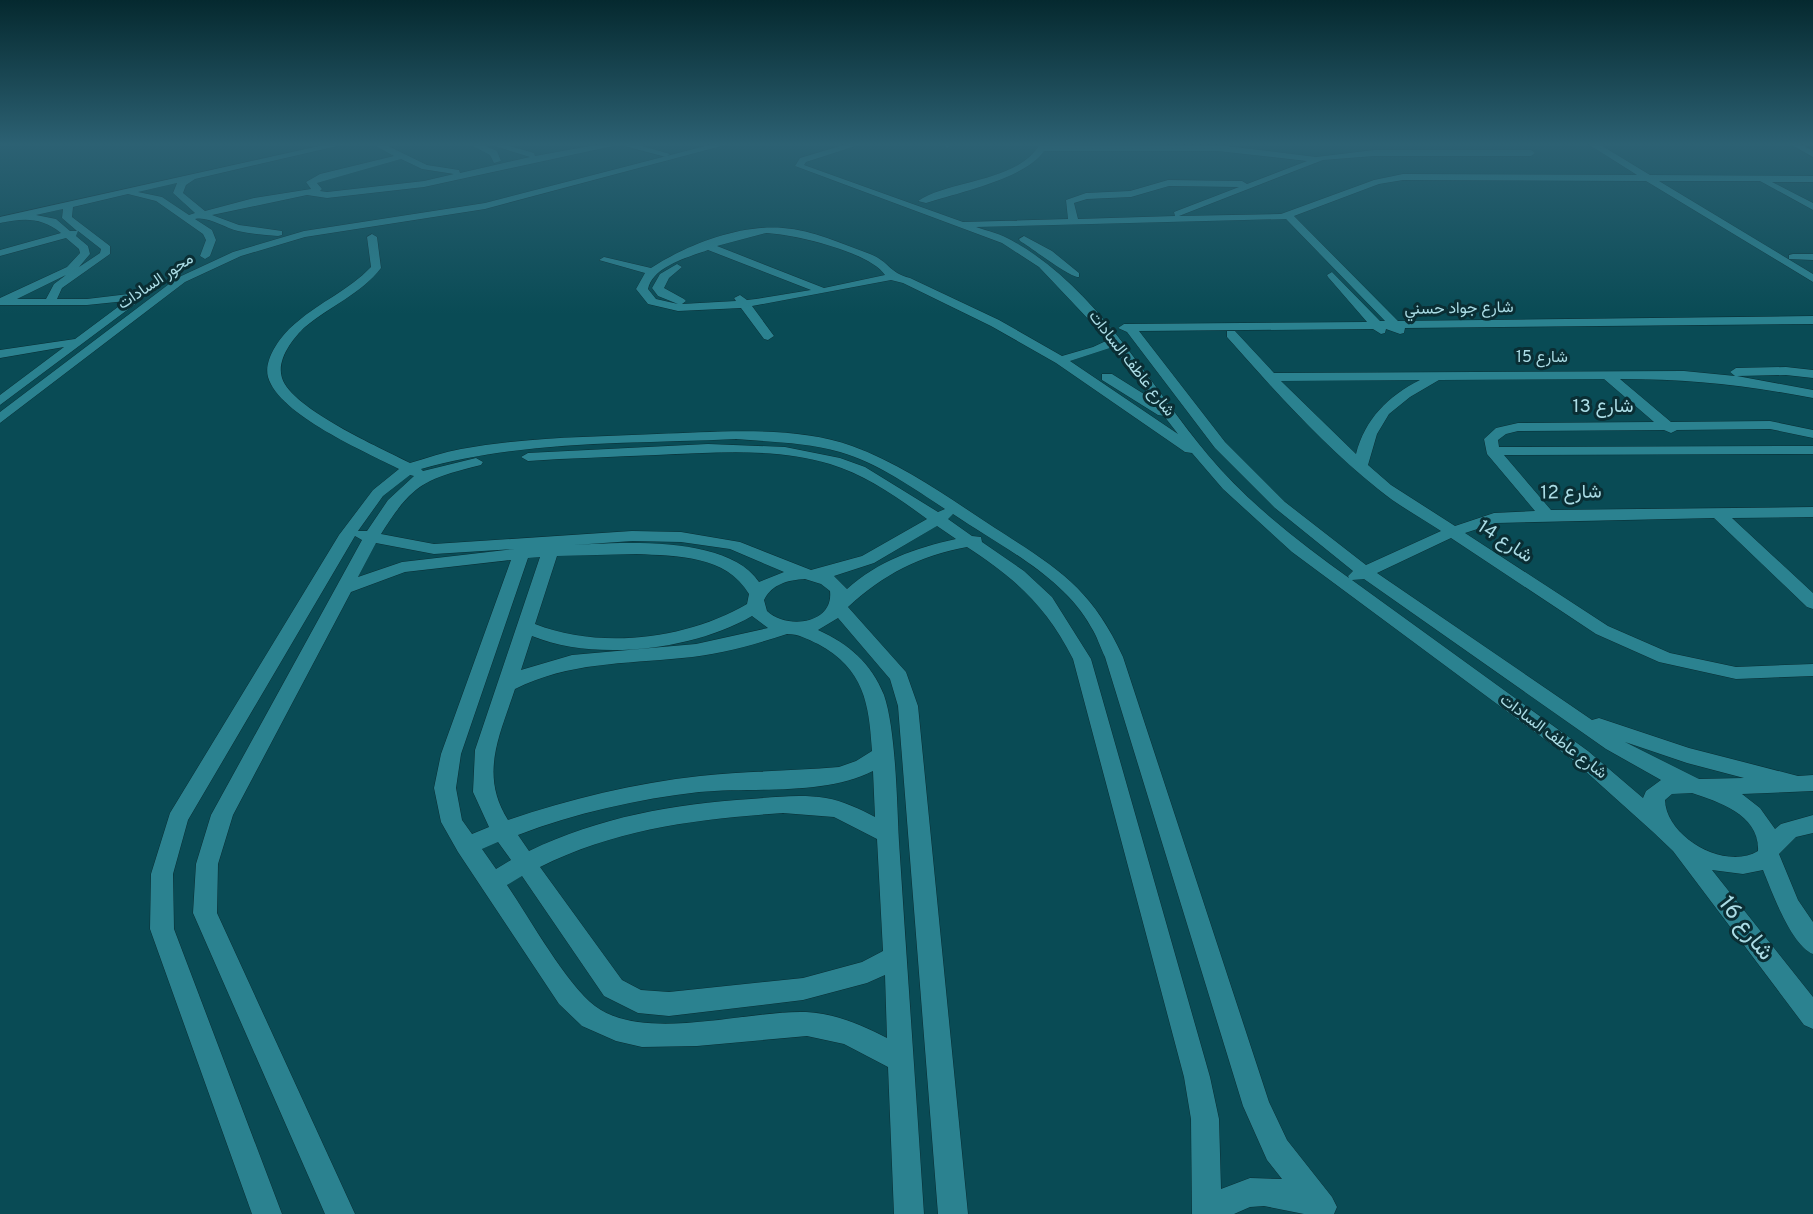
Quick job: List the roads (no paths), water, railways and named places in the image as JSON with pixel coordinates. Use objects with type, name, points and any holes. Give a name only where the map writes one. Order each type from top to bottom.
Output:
[{"type":"street","points":[[0,217],[73,201]]},
{"type":"street","points":[[67,202],[75,201]]},
{"type":"street","points":[[157,201],[208,232],[211,240],[205,257]]},
{"type":"street","points":[[188,201],[202,211],[242,231],[278,233]]},
{"type":"street","points":[[188,218],[202,211],[239,201]]},
{"type":"street","points":[[202,211],[256,201]]},
{"type":"street","name":"محور السادات","points":[[0,401],[22,370],[80,341],[141,295],[205,257],[278,233],[342,220],[478,201]]},
{"type":"street","name":"محور السادات","points":[[0,419],[181,280],[259,246],[339,228],[505,201]]},
{"type":"street","points":[[897,201],[963,224],[996,227],[1287,220],[1345,201]]},
{"type":"street","name":"شارع عاطف السادات","points":[[923,201],[978,225],[1006,241],[1058,278],[1111,335],[1203,458],[1260,516],[1344,582],[1581,756],[1669,834]]},
{"type":"street","points":[[1071,201],[1069,202],[1073,220]]},
{"type":"street","points":[[1165,219],[1211,201]]},
{"type":"street","points":[[978,225],[1073,220],[1287,220],[1336,201]]},
{"type":"street","points":[[1690,201],[1813,279]]},
{"type":"street","points":[[1694,201],[1813,269]]},
{"type":"street","points":[[53,302],[51,297],[58,286],[105,254],[106,248],[67,218],[67,202]]},
{"type":"street","points":[[0,302],[44,284],[81,261],[85,254],[84,248],[66,232],[43,218],[15,214]]},
{"type":"street","points":[[339,228],[372,237],[400,219]]},
{"type":"street","points":[[1287,220],[1399,329]]},
{"type":"street","points":[[1287,220],[1381,329]]},
{"type":"street","points":[[996,227],[1048,253],[1075,275]]},
{"type":"street","points":[[0,247],[82,228]]},
{"type":"street","points":[[1175,420],[1073,356],[940,285],[890,274],[683,310],[652,303],[644,296],[644,281],[653,272],[695,249],[753,230],[796,231],[872,259],[890,274],[931,289],[1060,360],[1203,458]]},
{"type":"street","points":[[0,253],[66,232]]},
{"type":"street","points":[[372,237],[376,268],[365,281],[316,313],[291,334],[277,356],[275,379],[287,399],[417,472]]},
{"type":"street","points":[[1006,241],[1020,237]]},
{"type":"street","points":[[708,246],[814,288]]},
{"type":"street","points":[[708,246],[670,271],[658,288],[662,294],[684,302],[742,301]]},
{"type":"street","points":[[1793,257],[1813,257]]},
{"type":"street","points":[[604,260],[653,272]]},
{"type":"street","points":[[0,308],[141,295]]},
{"type":"street","points":[[742,301],[768,336]]},
{"type":"street","points":[[0,302],[76,308],[106,321]]},
{"type":"street","name":"شارع جواد حسني","points":[[1399,329],[1813,320]]},
{"type":"street","name":"شارع جواد حسني","points":[[1111,335],[1133,332],[1381,329],[1813,329]]},
{"type":"street","name":"شارع جواد حسني","points":[[1133,332],[1231,334],[1381,329]]},
{"type":"street","name":"شارع عاطف السادات","points":[[1133,332],[1220,446],[1247,475],[1319,538],[1613,744],[1698,786],[1733,800],[1757,818],[1767,832],[1769,850]]},
{"type":"street","name":"شارع 14","points":[[1231,334],[1269,377],[1360,466],[1452,532],[1602,630],[1655,654],[1701,667],[1736,673],[1813,670]]},
{"type":"street","points":[[1060,360],[1097,350],[1111,335]]},
{"type":"street","points":[[0,354],[80,341]]},
{"type":"street","points":[[0,361],[22,370]]},
{"type":"street","points":[[1684,375],[1763,370],[1813,374]]},
{"type":"street","points":[[1607,375],[1696,450]]},
{"type":"street","name":"شارع 15","points":[[1269,377],[1684,375],[1740,380],[1813,394]]},
{"type":"street","points":[[1360,466],[1366,437],[1382,412],[1406,392],[1437,376]]},
{"type":"street","name":"شارع 13","points":[[1492,451],[1491,439],[1501,431],[1518,427],[1770,425],[1813,434]]},
{"type":"street","points":[[267,1214],[162,929],[162,874],[178,819],[347,535],[379,493],[417,472],[539,456],[766,448],[811,455],[862,471],[996,536],[1046,569],[1075,594],[1099,624],[1114,657],[1257,1106],[1277,1150],[1327,1211]]},
{"type":"street","points":[[1492,451],[1813,450]]},
{"type":"street","points":[[1492,451],[1547,514]]},
{"type":"street","points":[[340,1214],[205,913],[207,864],[222,815],[373,534],[397,495],[417,472]]},
{"type":"street","name":"شارع 12","points":[[1344,582],[1452,532],[1494,518],[1547,514],[1813,512]]},
{"type":"street","points":[[945,513],[970,541],[1027,579],[1068,629],[1082,659],[1198,1077],[1205,1119],[1207,1214]]},
{"type":"street","points":[[526,627],[542,636],[564,641],[678,637],[734,620],[776,579],[840,572],[945,513]]},
{"type":"street","points":[[1718,513],[1813,603]]},
{"type":"street","points":[[347,535],[373,534],[400,544],[434,549],[523,549],[632,536],[708,539],[734,545],[836,586],[841,595],[839,607]]},
{"type":"street","points":[[506,685],[532,671],[560,662],[695,650],[823,622],[877,574],[916,552],[996,536]]},
{"type":"street","points":[[552,547],[631,547],[691,554],[737,568],[750,580],[761,616],[772,624],[830,641],[846,654],[871,684],[878,712],[889,835],[909,1214]]},
{"type":"street","points":[[552,547],[485,750],[479,780],[489,809],[502,830],[613,988],[638,1001],[668,1004],[803,989],[867,972],[896,957]]},
{"type":"street","points":[[344,588],[402,567],[523,549]]},
{"type":"street","points":[[523,549],[451,754],[445,788],[452,822],[466,846],[568,996],[589,1018],[625,1032],[667,1034],[807,1024],[872,1042],[901,1060]]},
{"type":"street","points":[[839,607],[899,677],[908,706],[953,1214]]},
{"type":"street","points":[[1569,714],[1687,755],[1807,783]]},
{"type":"street","points":[[466,846],[502,830],[680,787],[840,775],[863,767],[882,754]]},
{"type":"street","points":[[1807,783],[1667,786],[1654,797],[1653,806],[1669,834],[1708,858],[1740,866],[1757,863],[1789,830],[1813,824]]},
{"type":"street","points":[[492,882],[526,862],[591,834],[635,820],[690,810],[807,803],[864,820],[889,835]]},
{"type":"street","name":"شارع 16","points":[[1669,834],[1813,1017]]},
{"type":"street","points":[[1769,850],[1789,905],[1813,943]]},
{"type":"street","points":[[1212,1214],[1232,1198],[1266,1190],[1304,1198],[1327,1211]]}]
